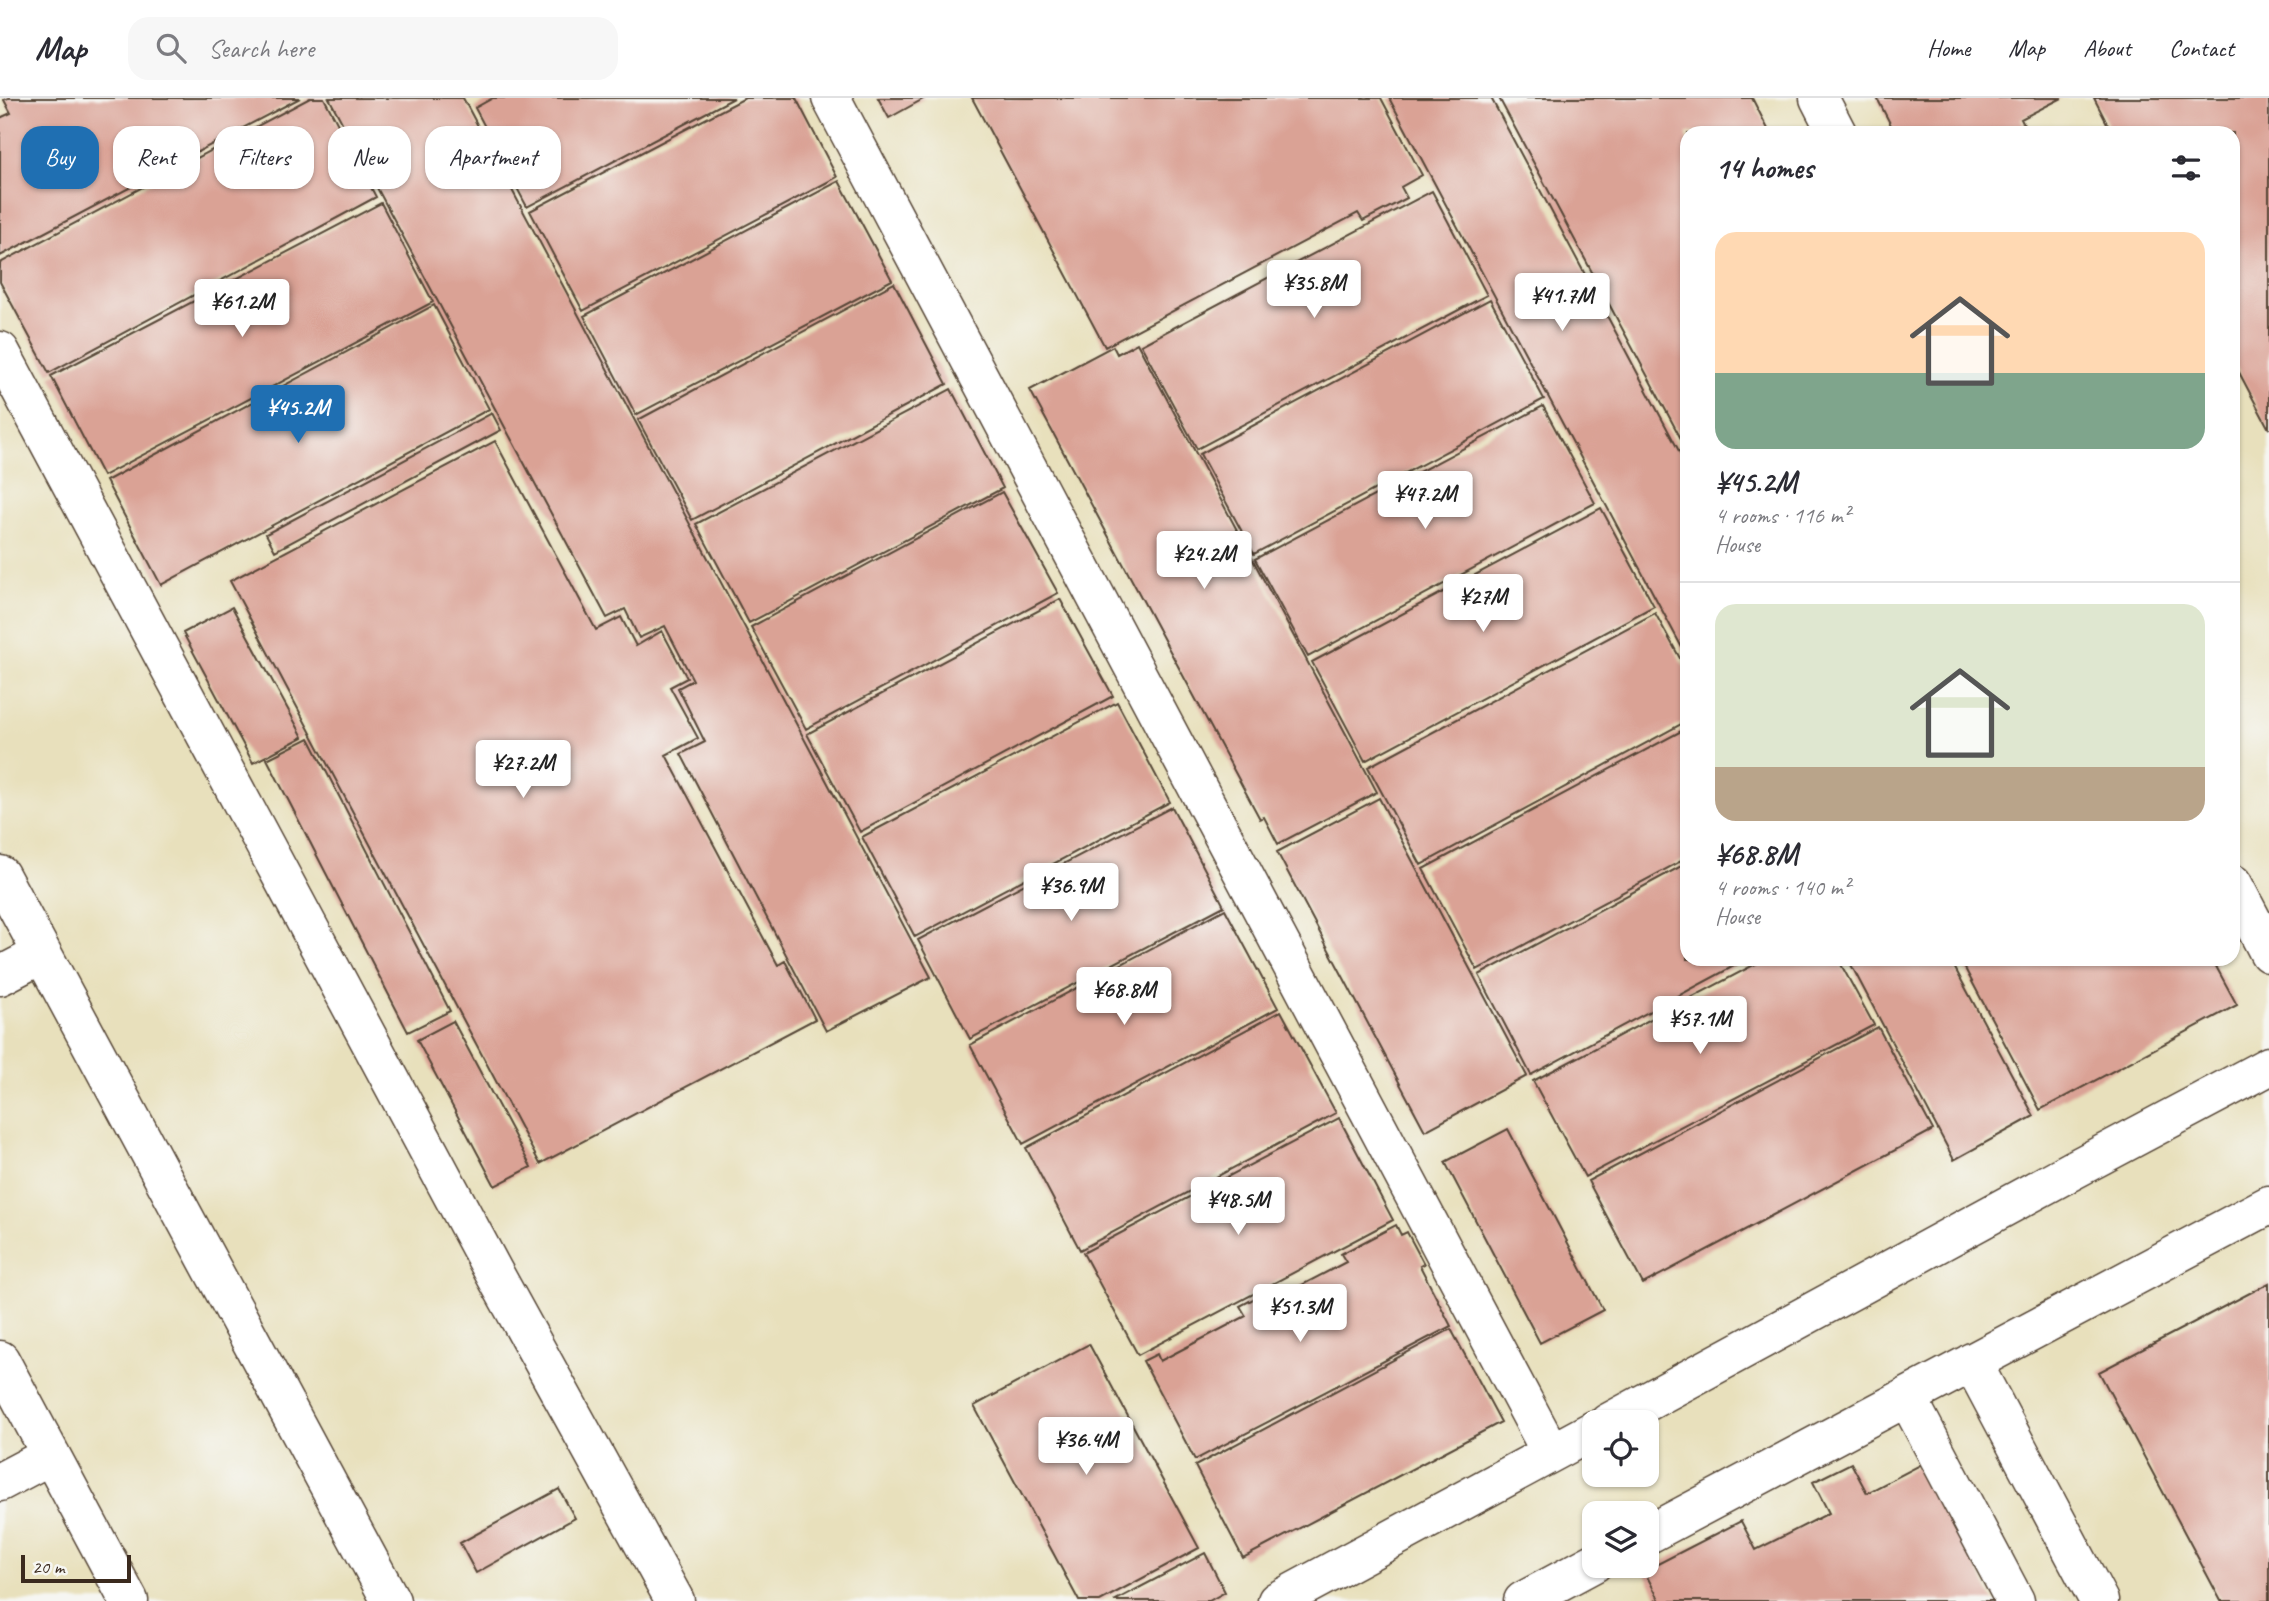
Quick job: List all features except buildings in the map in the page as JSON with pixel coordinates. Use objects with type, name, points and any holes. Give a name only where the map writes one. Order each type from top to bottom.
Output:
[{"type":"street","points":[[831,98],[1551,1453]]},
{"type":"street","points":[[1819,98],[1833,126]]},
{"type":"street","points":[[0,351],[487,1259],[675,1601]]},
{"type":"street","points":[[0,875],[391,1601]]},
{"type":"street","points":[[2240,897],[2269,953]]},
{"type":"street","points":[[0,976],[42,954]]},
{"type":"street","points":[[1632,1410],[2269,1066]]},
{"type":"street","points":[[1659,1529],[2269,1205]]},
{"type":"street","points":[[0,1360],[128,1601]]},
{"type":"street","points":[[1972,1362],[2099,1601]]},
{"type":"street","points":[[1907,1397],[2015,1601]]},
{"type":"street","points":[[1277,1601],[1582,1436]]},
{"type":"street","points":[[0,1482],[51,1455]]},
{"type":"street","points":[[1523,1601],[1582,1569]]}]
